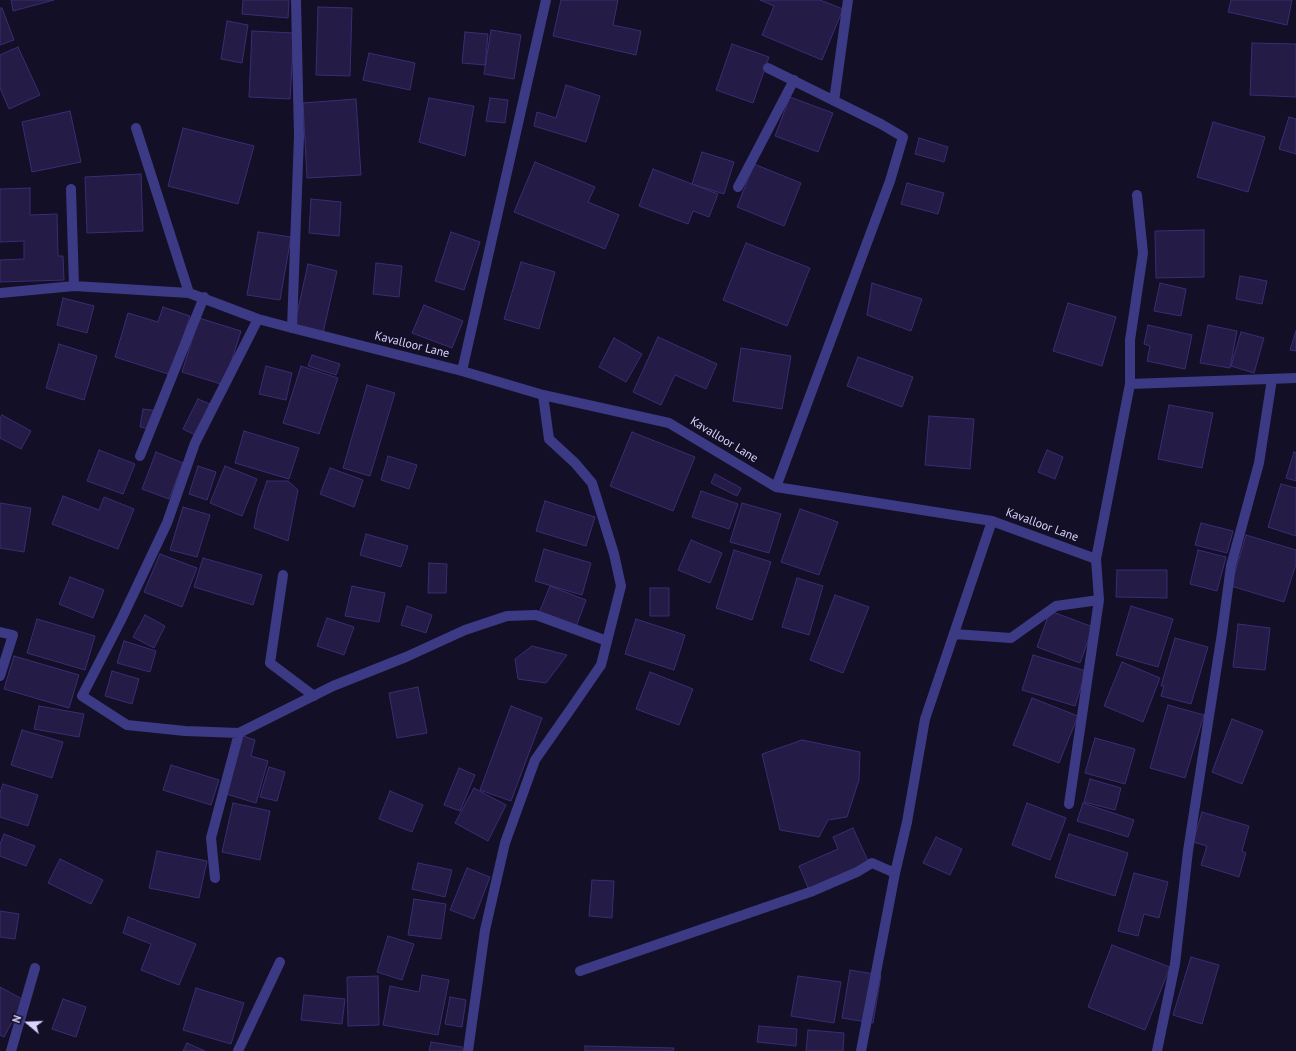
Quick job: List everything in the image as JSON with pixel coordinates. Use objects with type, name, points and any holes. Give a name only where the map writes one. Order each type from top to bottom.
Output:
[{"type":"street","points":[[292,328],[299,136],[296,0]]},
{"type":"street","points":[[462,370],[546,0]]},
{"type":"street","points":[[834,101],[848,0]]},
{"type":"street","points":[[768,68],[881,124],[903,137],[890,181],[776,487]]},
{"type":"street","points":[[738,187],[794,80]]},
{"type":"street","points":[[136,128],[189,293]]},
{"type":"street","points":[[71,189],[74,286]]},
{"type":"street","points":[[1069,804],[1099,600],[1096,559],[1130,384],[1130,340],[1143,253],[1137,196]]},
{"type":"street","name":"Kavalloor Lane","points":[[0,293],[74,286],[189,293],[258,319],[462,370],[543,396],[669,423],[776,487],[992,521],[1096,559]]},
{"type":"street","points":[[140,456],[204,298]]},
{"type":"street","points":[[258,319],[205,423],[196,443],[167,523],[121,620],[82,696],[127,725],[185,731],[240,733],[333,686],[406,657],[465,630],[507,616],[536,615],[607,641]]},
{"type":"street","points":[[1130,384],[1296,378]]},
{"type":"street","points":[[1157,1051],[1175,964],[1188,851],[1231,566],[1259,463],[1272,379]]},
{"type":"street","points":[[468,1051],[485,930],[505,843],[535,760],[601,665],[621,586],[614,554],[592,483],[575,463],[549,440],[543,396]]},
{"type":"street","points":[[861,1051],[895,873],[907,822],[925,718],[992,521]]},
{"type":"street","points":[[283,575],[270,663],[314,696]]},
{"type":"street","points":[[954,634],[1011,638],[1056,606],[1099,600]]},
{"type":"street","points":[[0,632],[13,635],[0,676]]},
{"type":"street","points":[[215,878],[211,838],[240,733]]},
{"type":"street","points":[[580,971],[813,892],[861,871],[872,863],[895,873]]},
{"type":"street","points":[[238,1051],[280,962]]},
{"type":"street","points":[[11,1051],[35,968]]},
{"type":"building","points":[[11,0],[54,0],[13,11]]},
{"type":"building","points":[[243,0],[289,0],[288,18],[242,14]]},
{"type":"building","points":[[561,0],[618,0],[613,25],[641,31],[636,55],[553,36]]},
{"type":"building","points":[[760,0],[820,0],[843,9],[822,60],[762,35],[774,6]]},
{"type":"building","points":[[1231,0],[1292,0],[1287,25],[1228,12]]},
{"type":"building","points":[[318,7],[352,8],[350,76],[316,75]]},
{"type":"building","points":[[0,8],[2,8],[14,40],[0,45]]},
{"type":"building","points":[[227,21],[248,25],[242,63],[221,59]]},
{"type":"building","points":[[491,30],[521,35],[514,79],[484,74]]},
{"type":"building","points":[[252,31],[294,33],[290,99],[249,97]]},
{"type":"building","points":[[465,32],[488,34],[485,65],[462,63]]},
{"type":"building","points":[[1252,43],[1296,44],[1296,97],[1250,95]]},
{"type":"building","points":[[732,44],[769,57],[753,103],[716,90]]},
{"type":"building","points":[[18,47],[40,95],[9,109],[0,88],[0,55]]},
{"type":"building","points":[[369,53],[415,63],[410,90],[363,80]]},
{"type":"building","points":[[566,85],[600,96],[586,142],[534,126],[537,112],[556,118]]},
{"type":"building","points":[[790,97],[833,113],[818,152],[775,136]]},
{"type":"building","points":[[429,98],[474,106],[465,156],[419,142]]},
{"type":"building","points":[[490,98],[508,100],[505,123],[486,121]]},
{"type":"building","points":[[356,99],[361,175],[307,178],[303,103]]},
{"type":"building","points":[[70,111],[81,162],[32,172],[22,122]]},
{"type":"building","points":[[1289,117],[1296,119],[1296,154],[1279,149]]},
{"type":"building","points":[[1213,122],[1265,137],[1248,192],[1197,177]]},
{"type":"building","points":[[183,128],[254,146],[238,204],[168,186]]},
{"type":"building","points":[[919,138],[948,147],[944,162],[915,154]]},
{"type":"building","points":[[702,152],[734,162],[724,194],[692,184]]},
{"type":"building","points":[[535,162],[595,187],[588,202],[619,215],[605,249],[514,212]]},
{"type":"building","points":[[754,164],[801,183],[784,226],[737,207]]},
{"type":"building","points":[[653,169],[718,194],[709,217],[693,211],[688,224],[639,206]]},
{"type":"building","points":[[141,174],[143,231],[87,233],[85,177]]},
{"type":"building","points":[[907,183],[944,193],[938,214],[901,204]]},
{"type":"building","points":[[30,188],[30,215],[57,214],[58,256],[63,256],[64,280],[0,282],[0,260],[24,259],[24,241],[0,242],[0,189]]},
{"type":"building","points":[[311,199],[341,202],[339,236],[309,233]]},
{"type":"building","points":[[1204,230],[1204,277],[1156,278],[1155,231]]},
{"type":"building","points":[[258,232],[291,237],[280,300],[247,295]]},
{"type":"building","points":[[451,232],[480,242],[464,290],[435,281]]},
{"type":"building","points":[[746,243],[810,268],[787,326],[723,300]]},
{"type":"building","points":[[521,262],[555,272],[539,329],[504,319]]},
{"type":"building","points":[[376,263],[402,266],[399,297],[373,294]]},
{"type":"building","points":[[308,264],[337,271],[323,333],[294,327]]},
{"type":"building","points":[[1240,276],[1267,281],[1262,304],[1236,299]]},
{"type":"building","points":[[872,283],[922,299],[911,331],[867,315]]},
{"type":"building","points":[[1160,283],[1186,289],[1181,316],[1154,311]]},
{"type":"building","points":[[63,298],[94,306],[87,333],[57,325]]},
{"type":"building","points":[[1068,303],[1116,317],[1102,366],[1053,351]]},
{"type":"building","points":[[424,305],[463,321],[452,348],[412,333]]},
{"type":"building","points":[[163,307],[190,316],[171,375],[115,357],[128,313],[158,322]]},
{"type":"building","points":[[199,318],[241,331],[224,385],[182,372]]},
{"type":"building","points":[[1148,325],[1192,335],[1185,369],[1147,361],[1150,346],[1144,344]]},
{"type":"building","points":[[1208,325],[1237,331],[1230,368],[1200,363]]},
{"type":"building","points":[[1296,331],[1296,351],[1290,350]]},
{"type":"building","points":[[1241,332],[1264,338],[1254,373],[1231,366]]},
{"type":"building","points":[[658,337],[717,364],[706,389],[675,375],[661,405],[633,392]]},
{"type":"building","points":[[614,338],[642,354],[626,382],[599,367]]},
{"type":"building","points":[[59,344],[97,356],[84,400],[46,388]]},
{"type":"building","points":[[741,348],[791,356],[782,409],[733,401]]},
{"type":"building","points":[[312,355],[340,364],[336,375],[308,366]]},
{"type":"building","points":[[858,357],[913,377],[902,407],[847,386]]},
{"type":"building","points":[[266,366],[292,373],[286,400],[259,394]]},
{"type":"building","points":[[301,366],[338,378],[319,434],[283,423]]},
{"type":"building","points":[[367,385],[395,393],[370,476],[343,468]]},
{"type":"building","points":[[198,399],[212,405],[197,436],[183,429]]},
{"type":"building","points":[[1169,405],[1213,413],[1202,468],[1158,459]]},
{"type":"building","points":[[143,409],[158,411],[154,430],[140,427]]},
{"type":"building","points":[[2,415],[31,431],[21,449],[0,438],[0,418]]},
{"type":"building","points":[[929,416],[974,419],[970,469],[925,465]]},
{"type":"building","points":[[244,431],[299,448],[289,479],[235,463]]},
{"type":"building","points":[[632,432],[695,457],[673,511],[610,486]]},
{"type":"building","points":[[99,450],[135,464],[123,494],[87,481]]},
{"type":"building","points":[[1047,450],[1063,457],[1055,479],[1038,472]]},
{"type":"building","points":[[156,452],[183,463],[169,499],[142,489]]},
{"type":"building","points":[[1294,452],[1296,453],[1296,481],[1286,478]]},
{"type":"building","points":[[388,456],[417,465],[409,489],[381,480]]},
{"type":"building","points":[[198,466],[216,472],[207,500],[189,494]]},
{"type":"building","points":[[225,466],[257,479],[242,516],[210,503]]},
{"type":"building","points":[[330,468],[363,480],[354,507],[320,494]]},
{"type":"building","points":[[715,474],[741,488],[737,496],[711,483]]},
{"type":"building","points":[[267,481],[288,481],[298,490],[288,541],[254,528],[258,507]]},
{"type":"building","points":[[1281,484],[1296,488],[1296,536],[1268,527]]},
{"type":"building","points":[[701,491],[738,504],[729,529],[692,517]]},
{"type":"building","points":[[63,496],[99,510],[104,497],[134,509],[118,549],[52,524]]},
{"type":"building","points":[[545,501],[595,517],[586,546],[536,531]]},
{"type":"building","points":[[0,503],[31,508],[24,552],[0,548]]},
{"type":"building","points":[[742,503],[781,514],[769,553],[730,542]]},
{"type":"building","points":[[183,507],[210,515],[197,557],[170,550]]},
{"type":"building","points":[[800,509],[838,522],[819,575],[781,562]]},
{"type":"building","points":[[1201,523],[1233,531],[1227,553],[1195,545]]},
{"type":"building","points":[[366,534],[408,546],[401,567],[360,555]]},
{"type":"building","points":[[1246,535],[1296,550],[1296,564],[1284,602],[1231,586]]},
{"type":"building","points":[[691,540],[722,553],[710,583],[678,570]]},
{"type":"building","points":[[544,549],[591,563],[582,595],[535,581]]},
{"type":"building","points":[[734,550],[771,562],[752,620],[716,608]]},
{"type":"building","points":[[1198,550],[1226,557],[1217,591],[1190,584]]},
{"type":"building","points":[[160,554],[197,568],[182,607],[144,592]]},
{"type":"building","points":[[203,558],[262,575],[253,605],[194,587]]},
{"type":"building","points":[[429,563],[447,564],[446,593],[428,593]]},
{"type":"building","points":[[1117,570],[1167,570],[1167,598],[1116,597]]},
{"type":"building","points":[[70,577],[104,590],[93,618],[59,604]]},
{"type":"building","points":[[797,578],[823,586],[809,635],[782,627]]},
{"type":"building","points":[[352,586],[385,593],[379,622],[345,616]]},
{"type":"building","points":[[550,586],[586,600],[576,627],[539,613]]},
{"type":"building","points":[[650,588],[669,588],[669,616],[650,616]]},
{"type":"building","points":[[835,595],[869,607],[843,673],[810,660]]},
{"type":"building","points":[[407,606],[432,615],[426,633],[401,625]]},
{"type":"building","points":[[1131,606],[1173,619],[1158,667],[1116,655]]},
{"type":"building","points":[[1050,611],[1093,627],[1080,663],[1037,647]]},
{"type":"building","points":[[145,615],[165,626],[154,648],[133,637]]},
{"type":"building","points":[[327,618],[354,627],[344,655],[317,646]]},
{"type":"building","points":[[37,619],[95,636],[85,670],[27,653]]},
{"type":"building","points":[[636,619],[685,635],[674,670],[625,654]]},
{"type":"building","points":[[1238,624],[1270,628],[1265,670],[1233,667]]},
{"type":"building","points":[[1175,638],[1208,647],[1191,704],[1161,696],[1164,686],[1161,686]]},
{"type":"building","points":[[124,641],[156,651],[150,672],[117,663]]},
{"type":"building","points":[[532,646],[567,655],[546,683],[518,679],[515,659]]},
{"type":"building","points":[[1033,655],[1086,671],[1075,706],[1022,690]]},
{"type":"building","points":[[14,656],[79,675],[69,708],[4,689]]},
{"type":"building","points":[[1122,662],[1160,678],[1143,722],[1104,706]]},
{"type":"building","points":[[112,671],[139,679],[132,704],[105,696]]},
{"type":"building","points":[[650,672],[693,689],[679,725],[636,709]]},
{"type":"building","points":[[418,687],[427,733],[397,738],[389,693]]},
{"type":"building","points":[[1032,698],[1078,716],[1059,763],[1013,745]]},
{"type":"building","points":[[1168,705],[1204,715],[1185,778],[1150,768]]},
{"type":"building","points":[[39,706],[84,714],[79,737],[34,729]]},
{"type":"building","points":[[511,706],[542,718],[511,801],[480,790]]},
{"type":"building","points":[[1232,719],[1263,731],[1242,784],[1212,772]]},
{"type":"building","points":[[22,730],[63,742],[52,778],[11,765]]},
{"type":"building","points":[[243,736],[255,740],[251,756],[268,761],[256,803],[226,794]]},
{"type":"building","points":[[1095,738],[1135,749],[1125,784],[1085,773]]},
{"type":"building","points":[[802,740],[860,752],[859,780],[847,817],[828,820],[819,837],[780,830],[762,754]]},
{"type":"building","points":[[171,765],[219,780],[211,805],[163,790]]},
{"type":"building","points":[[269,767],[285,772],[277,801],[260,797]]},
{"type":"building","points":[[459,768],[475,775],[460,811],[444,805]]},
{"type":"building","points":[[1090,779],[1121,788],[1115,810],[1084,802]]},
{"type":"building","points":[[3,784],[38,795],[28,826],[0,817],[0,793]]},
{"type":"building","points":[[474,788],[506,805],[488,841],[455,823]]},
{"type":"building","points":[[390,791],[423,805],[412,832],[379,819]]},
{"type":"building","points":[[233,803],[270,811],[260,860],[222,852]]},
{"type":"building","points":[[1027,803],[1066,818],[1050,860],[1012,845]]},
{"type":"building","points":[[1083,803],[1134,820],[1128,837],[1077,821]]},
{"type":"building","points":[[1202,812],[1249,826],[1242,851],[1246,853],[1239,877],[1201,865],[1207,846],[1193,842]]},
{"type":"building","points":[[853,828],[869,863],[809,890],[799,866],[838,849],[833,837]]},
{"type":"building","points":[[4,834],[35,846],[26,866],[0,856],[0,844]]},
{"type":"building","points":[[1069,834],[1128,853],[1115,896],[1055,877]]},
{"type":"building","points":[[936,837],[962,849],[950,875],[923,863]]},
{"type":"building","points":[[157,851],[207,861],[199,898],[149,888]]},
{"type":"building","points":[[60,859],[103,880],[91,904],[48,883]]},
{"type":"building","points":[[418,863],[452,870],[445,897],[412,889]]},
{"type":"building","points":[[467,868],[490,877],[474,919],[450,910]]},
{"type":"building","points":[[1134,873],[1168,882],[1159,918],[1144,914],[1138,936],[1118,931]]},
{"type":"building","points":[[592,880],[614,881],[612,918],[589,916]]},
{"type":"building","points":[[414,899],[446,904],[441,939],[408,935]]},
{"type":"building","points":[[0,911],[19,914],[15,939],[0,937]]},
{"type":"building","points":[[128,917],[196,944],[179,985],[141,970],[151,944],[123,933]]},
{"type":"building","points":[[388,936],[414,944],[402,980],[377,972]]},
{"type":"building","points":[[1112,945],[1170,967],[1145,1030],[1088,1007]]},
{"type":"building","points":[[1191,957],[1219,965],[1202,1024],[1173,1015]]},
{"type":"building","points":[[850,970],[881,975],[873,1023],[842,1018]]},
{"type":"building","points":[[422,975],[449,980],[438,1035],[383,1025],[390,986],[419,992]]},
{"type":"building","points":[[378,976],[379,1025],[348,1026],[347,977]]},
{"type":"building","points":[[798,976],[841,982],[834,1023],[791,1016]]},
{"type":"building","points":[[0,987],[24,1000],[4,1037],[0,1035]]},
{"type":"building","points":[[196,988],[244,1003],[231,1044],[183,1030]]},
{"type":"building","points":[[304,995],[345,999],[342,1024],[301,1020]]},
{"type":"building","points":[[450,997],[466,1000],[462,1027],[445,1024]]},
{"type":"building","points":[[63,999],[86,1007],[76,1037],[52,1029]]},
{"type":"building","points":[[759,1026],[797,1029],[796,1046],[757,1042]]},
{"type":"building","points":[[808,1030],[844,1033],[843,1051],[806,1051]]},
{"type":"building","points":[[431,1042],[462,1047],[462,1051],[429,1051]]},
{"type":"building","points":[[187,1043],[205,1051],[183,1051]]},
{"type":"building","points":[[585,1046],[674,1048],[673,1051],[585,1051]]}]
